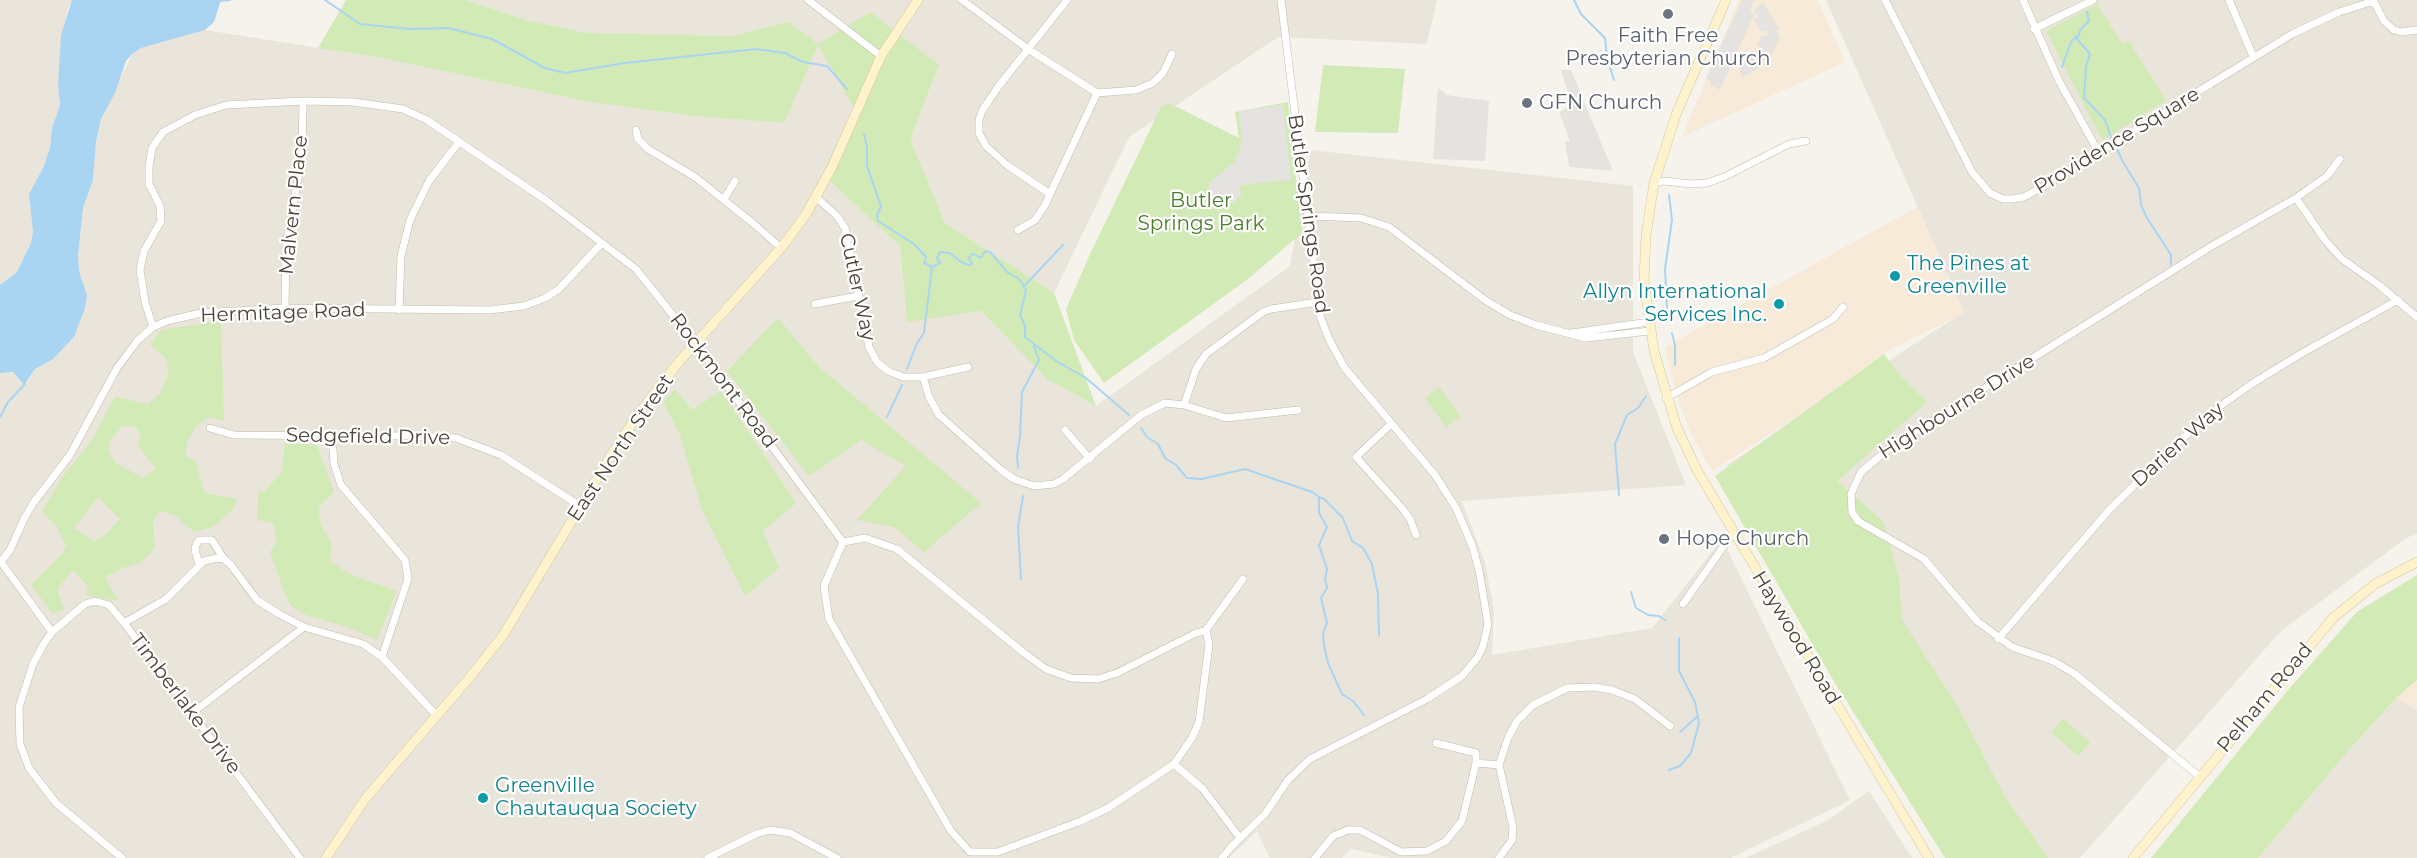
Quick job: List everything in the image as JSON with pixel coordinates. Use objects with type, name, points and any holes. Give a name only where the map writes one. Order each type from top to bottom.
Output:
[{"type":"main road","name":"East North Street","points":[[326,858],[365,799],[504,634],[637,416],[695,343],[781,248],[816,197],[881,56],[918,0]]},
{"type":"main road","name":"Haywood Road","points":[[1726,0],[1677,112],[1654,183],[1645,247],[1644,281],[1650,326],[1666,398],[1685,447],[1733,534],[1929,858]]},
{"type":"main road","name":"Pelham Road","points":[[2133,858],[2333,618],[2375,584],[2417,562]]},
{"type":"street","points":[[808,0],[881,56]]},
{"type":"street","points":[[962,0],[1028,50],[1097,93],[1136,90],[1153,83],[1163,73],[1172,54]]},
{"type":"street","points":[[1050,194],[997,157],[986,146],[979,133],[979,120],[982,111],[1067,0]]},
{"type":"street","name":"Butler Springs Road","points":[[1222,858],[1240,837],[1265,814],[1288,780],[1310,759],[1449,686],[1471,667],[1483,646],[1488,624],[1486,601],[1479,570],[1463,522],[1435,475],[1391,424],[1335,352],[1320,316],[1281,0]]},
{"type":"street","name":"Providence Square","points":[[1885,0],[1968,166],[1990,193],[2008,199],[2024,197],[2253,56],[2315,22],[2374,0]]},
{"type":"street","points":[[2023,0],[2059,81],[2098,151]]},
{"type":"street","points":[[2034,29],[2093,0]]},
{"type":"street","points":[[2229,0],[2253,56]]},
{"type":"street","points":[[2374,0],[2384,21],[2394,30],[2402,32],[2417,30]]},
{"type":"street","points":[[1018,230],[1035,220],[1050,194],[1097,93]]},
{"type":"street","name":"Rockmont Road","points":[[153,327],[145,302],[140,270],[144,251],[161,221],[162,212],[151,190],[148,177],[150,154],[156,140],[171,126],[218,107],[303,101],[353,102],[396,107],[427,120],[547,201],[642,274],[843,542]]},
{"type":"street","name":"Malvern Place","points":[[285,308],[286,245],[302,156],[303,101]]},
{"type":"street","points":[[636,130],[638,140],[648,149],[695,177],[781,248]]},
{"type":"street","points":[[1654,183],[1664,181],[1707,183],[1724,177],[1789,144],[1806,141]]},
{"type":"street","points":[[399,310],[401,256],[410,220],[429,181],[459,142]]},
{"type":"street","name":"Highbourne Drive","points":[[2200,777],[2075,674],[2053,661],[2016,649],[1998,639],[1970,614],[1924,559],[1858,521],[1852,512],[1850,503],[1854,485],[1861,472],[1892,446],[2210,247],[2296,198],[2327,176],[2340,159]]},
{"type":"street","points":[[724,199],[735,181]]},
{"type":"street","name":"Cutler Way","points":[[816,197],[837,216],[845,228],[869,347],[877,362],[896,375],[922,377],[968,367]]},
{"type":"street","points":[[2296,198],[2325,240],[2342,259],[2398,300],[2417,317]]},
{"type":"street","points":[[1308,216],[1361,218],[1389,227],[1496,307],[1524,321],[1569,333],[1650,326]]},
{"type":"street","name":"Hermitage Road","points":[[0,563],[10,550],[34,502],[70,455],[117,368],[138,340],[153,327],[167,321],[201,313],[285,308],[489,310],[530,304],[559,289],[601,244]]},
{"type":"street","points":[[815,304],[858,296]]},
{"type":"street","name":"Darien Way","points":[[1998,639],[2109,510],[2163,456],[2219,407],[2304,351],[2398,300]]},
{"type":"street","points":[[1184,405],[1196,369],[1206,354],[1263,312],[1318,302]]},
{"type":"street","points":[[1666,398],[1717,370],[1764,358],[1833,320],[1843,307]]},
{"type":"street","points":[[922,377],[939,415],[1014,479],[1034,486],[1054,484],[1072,474],[1150,409],[1165,403],[1184,405],[1226,418],[1298,411]]},
{"type":"street","points":[[1391,424],[1356,457],[1410,519],[1416,535]]},
{"type":"street","name":"Sedgefield Drive","points":[[210,428],[234,435],[447,437],[465,441],[501,455],[580,506]]},
{"type":"street","points":[[1065,430],[1089,459]]},
{"type":"street","points":[[332,435],[334,464],[341,485],[405,560],[408,579],[382,657]]},
{"type":"street","points":[[1683,604],[1733,534]]},
{"type":"street","points":[[1206,630],[1209,645],[1199,722],[1192,738],[1174,764],[1108,808],[1081,821],[998,852],[970,852],[951,831],[828,619],[824,586],[843,542],[865,537],[897,549],[1046,669],[1071,678],[1098,679],[1117,673],[1206,630],[1243,579]]},
{"type":"street","points":[[199,564],[195,550],[200,540],[212,540],[224,559],[257,600],[303,627],[363,644],[382,657],[437,716]]},
{"type":"street","points":[[124,623],[166,599],[177,590],[199,564],[210,559],[224,559]]},
{"type":"street","points":[[0,563],[52,632],[33,664],[19,707],[20,744],[29,768],[56,803],[122,858]]},
{"type":"street","name":"Timberlake Drive","points":[[52,632],[86,604],[95,601],[110,605],[300,858]]},
{"type":"street","points":[[192,713],[303,627]]},
{"type":"street","points":[[1499,858],[1512,840],[1513,827],[1499,765],[1508,738],[1517,721],[1533,705],[1567,688],[1594,687],[1612,690],[1635,699],[1670,726]]},
{"type":"street","points":[[1315,858],[1333,836],[1348,830],[1360,830],[1401,852],[1427,851],[1446,841],[1462,820],[1476,763],[1476,753],[1436,743]]},
{"type":"street","points":[[1476,763],[1499,765]]},
{"type":"street","points":[[1174,764],[1203,789],[1240,837]]},
{"type":"street","points":[[708,858],[756,834],[770,830],[790,833],[837,858]]},
{"type":"shaded area","points":[[0,0],[72,0],[67,11],[58,83],[60,105],[52,128],[50,148],[43,168],[29,194],[33,232],[31,243],[17,272],[0,285]]},
{"type":"shaded area","points":[[466,0],[1437,0],[1427,44],[1278,37],[1129,137],[1054,293],[945,223],[910,139],[939,65],[855,108],[822,174],[900,246],[907,321],[981,311],[1047,379],[1096,406],[1290,266],[1311,150],[1633,186],[1633,352],[1686,485],[1462,501],[1485,562],[1494,611],[1492,655],[1652,628],[1722,539],[1850,800],[1731,858],[1392,858],[1351,849],[1342,858],[1270,858],[1257,831],[1229,858],[0,858],[0,373],[13,372],[25,385],[35,369],[53,359],[74,337],[87,295],[79,271],[78,256],[83,208],[93,180],[96,141],[101,119],[132,54],[140,48],[205,30],[372,56],[590,102],[694,116],[784,123],[788,22],[731,36],[587,33],[526,20]]},
{"type":"shaded area","points":[[1739,0],[1818,0],[1845,62],[1682,137]]},
{"type":"shaded area","points":[[1742,0],[1754,0],[1750,11],[1754,15],[1720,90],[1710,84],[1711,81],[1706,78]]},
{"type":"shaded area","points":[[1826,0],[2417,0],[2417,534],[2406,538],[2281,631],[2080,858],[2001,858],[1727,465],[1964,312]]},
{"type":"shaded area","points":[[1763,2],[1779,29],[1776,31],[1780,37],[1769,60],[1766,58],[1762,63],[1764,65],[1742,78],[1738,61],[1755,51],[1760,54],[1762,49],[1757,46],[1762,35],[1767,36],[1768,34],[1766,30],[1761,31],[1754,20],[1759,17],[1754,10]]},
{"type":"shaded area","points":[[1561,70],[1571,70],[1613,171],[1569,167],[1565,141],[1570,141],[1559,112],[1572,105]]},
{"type":"shaded area","points":[[1438,88],[1447,95],[1489,101],[1485,161],[1433,159]]},
{"type":"shaded area","points":[[1283,105],[1291,180],[1242,185],[1239,188],[1242,194],[1234,202],[1225,203],[1215,198],[1209,191],[1209,183],[1234,162],[1240,148],[1242,140],[1239,111]]},
{"type":"shaded area","points":[[1917,207],[1964,313],[1886,352],[1799,415],[1712,471],[1691,434],[1679,402],[1665,347]]},
{"type":"shaded area","points":[[2417,680],[2417,710],[2396,698]]},
{"type":"shaded area","points":[[2396,698],[2417,710],[2417,858],[2258,858],[2349,750]]},
{"type":"shaded area","points":[[1869,791],[1912,858],[1746,858],[1828,820]]},
{"type":"green space","points":[[346,0],[466,0],[526,20],[587,33],[731,36],[788,22],[818,44],[870,12],[939,65],[910,139],[945,223],[1054,293],[1096,406],[1047,379],[981,311],[907,322],[900,246],[822,174],[854,108],[818,45],[784,123],[694,116],[590,102],[372,56],[318,48]]},
{"type":"green space","points":[[2097,4],[2122,44],[2129,41],[2166,101],[2102,140],[2046,31]]},
{"type":"green space","points":[[1323,65],[1405,69],[1398,133],[1315,132]]},
{"type":"green space","name":"Butler Springs Park","points":[[1288,102],[1302,233],[1248,279],[1104,383],[1074,340],[1066,309],[1161,107],[1169,103],[1239,138],[1235,112]]},
{"type":"green space","points":[[778,318],[819,367],[981,503],[924,552],[894,527],[857,520],[906,466],[861,440],[809,476],[727,371]]},
{"type":"green space","points":[[221,321],[224,421],[209,417],[196,426],[187,442],[186,456],[196,462],[204,493],[237,499],[232,510],[213,527],[194,532],[176,516],[162,511],[157,514],[153,523],[155,548],[141,563],[122,568],[105,577],[118,601],[86,595],[88,586],[73,570],[57,589],[64,609],[53,614],[31,585],[62,554],[66,545],[56,526],[42,511],[64,475],[90,443],[115,397],[148,404],[160,394],[169,373],[166,358],[150,345],[161,330]],"holes":[[[122,426],[134,426],[141,434],[137,444],[156,469],[143,478],[116,463],[108,451],[111,440]],[[98,497],[120,519],[103,537],[93,541],[74,528]]]},
{"type":"green space","points":[[1884,354],[1897,372],[1927,402],[1837,481],[1883,521],[1899,578],[1902,620],[1958,707],[2005,797],[2048,858],[1945,858],[1832,678],[1715,476]]},
{"type":"green space","points":[[1439,387],[1460,416],[1446,427],[1425,398]]},
{"type":"green space","points":[[675,389],[692,410],[721,391],[796,503],[763,531],[779,568],[745,596],[702,510],[680,435],[663,402]]},
{"type":"green space","points":[[285,443],[317,445],[334,492],[318,507],[321,526],[332,543],[330,561],[349,574],[397,591],[377,640],[350,628],[306,615],[290,605],[270,552],[277,540],[273,523],[257,520],[258,493],[264,492],[282,472]]},
{"type":"green space","points":[[2417,575],[2417,680],[2396,698],[2349,750],[2258,858],[2151,858],[2288,690],[2357,612]]},
{"type":"green space","points":[[2063,719],[2090,742],[2078,756],[2051,732]]},
{"type":"water","points":[[72,0],[221,0],[214,22],[205,30],[141,48],[126,61],[115,93],[101,119],[96,141],[93,180],[83,208],[78,256],[79,271],[87,295],[85,308],[74,337],[53,359],[35,369],[24,385],[13,372],[0,373],[0,285],[17,272],[31,243],[33,232],[29,194],[43,168],[50,148],[52,128],[60,105],[58,84],[61,35]]},
{"type":"waterway","points":[[220,1],[230,0]]},
{"type":"waterway","points":[[325,0],[360,24],[410,29],[448,28],[492,39],[545,68],[565,73],[625,63],[756,49],[785,53],[803,62],[827,66],[847,89]]},
{"type":"waterway","points":[[1574,0],[1581,14],[1605,38],[1607,57],[1614,80]]},
{"type":"waterway","points":[[2087,12],[2089,21],[2081,29],[2077,39],[2090,54],[2086,66],[2084,98],[2105,120],[2111,137]]},
{"type":"waterway","points":[[2062,67],[2071,42],[2077,36]]},
{"type":"waterway","points":[[864,134],[867,146],[867,166],[881,206],[877,215],[878,221],[914,244],[926,257],[924,263],[932,267],[940,263],[937,258],[940,252],[950,253],[969,265],[972,264],[969,258],[971,255],[974,254],[981,258],[985,251],[990,252],[1007,272],[1019,279],[1026,290],[1020,315],[1025,326],[1025,337],[1056,361],[1086,378],[1129,415]]},
{"type":"waterway","points":[[2117,149],[2139,188],[2141,205],[2147,218],[2171,255],[2171,265]]},
{"type":"waterway","points":[[1667,308],[1665,269],[1672,220],[1669,195]]},
{"type":"waterway","points":[[1024,286],[1063,245]]},
{"type":"waterway","points":[[907,369],[917,343],[924,333],[932,267]]},
{"type":"waterway","points":[[1672,333],[1675,345],[1675,365]]},
{"type":"waterway","points":[[1018,468],[1022,392],[1039,360],[1034,346]]},
{"type":"waterway","points":[[0,417],[8,402],[25,384]]},
{"type":"waterway","points":[[887,417],[902,385]]},
{"type":"waterway","points":[[1619,495],[1615,444],[1627,415],[1638,408],[1646,396]]},
{"type":"waterway","points":[[1141,428],[1147,437],[1158,444],[1165,458],[1176,465],[1187,478],[1202,479],[1245,469],[1312,492],[1319,497],[1319,513],[1327,527],[1319,545],[1327,569],[1325,579],[1327,588],[1321,598],[1327,623],[1323,633],[1324,646],[1328,663],[1342,694],[1353,701],[1364,715]]},
{"type":"waterway","points":[[1021,579],[1018,527],[1023,496]]},
{"type":"waterway","points":[[1319,497],[1343,518],[1352,541],[1363,548],[1372,564],[1378,594],[1379,636]]},
{"type":"waterway","points":[[1631,592],[1636,608],[1648,615],[1659,616],[1665,620]]},
{"type":"waterway","points":[[1669,770],[1680,766],[1691,753],[1699,723],[1695,702],[1679,671],[1679,638]]},
{"type":"waterway","points":[[1680,732],[1698,716]]},
{"type":"place","name":"Faith Free Presbyterian Church","points":[[1668,14]]},
{"type":"place","name":"GFN Church","points":[[1527,103]]},
{"type":"place","name":"The Pines at Greenville","points":[[1895,276]]},
{"type":"place","name":"Allyn International Services Inc.","points":[[1779,304]]},
{"type":"place","name":"Hope Church","points":[[1664,539]]},
{"type":"place","name":"Greenville Chautauqua Society","points":[[483,798]]}]
